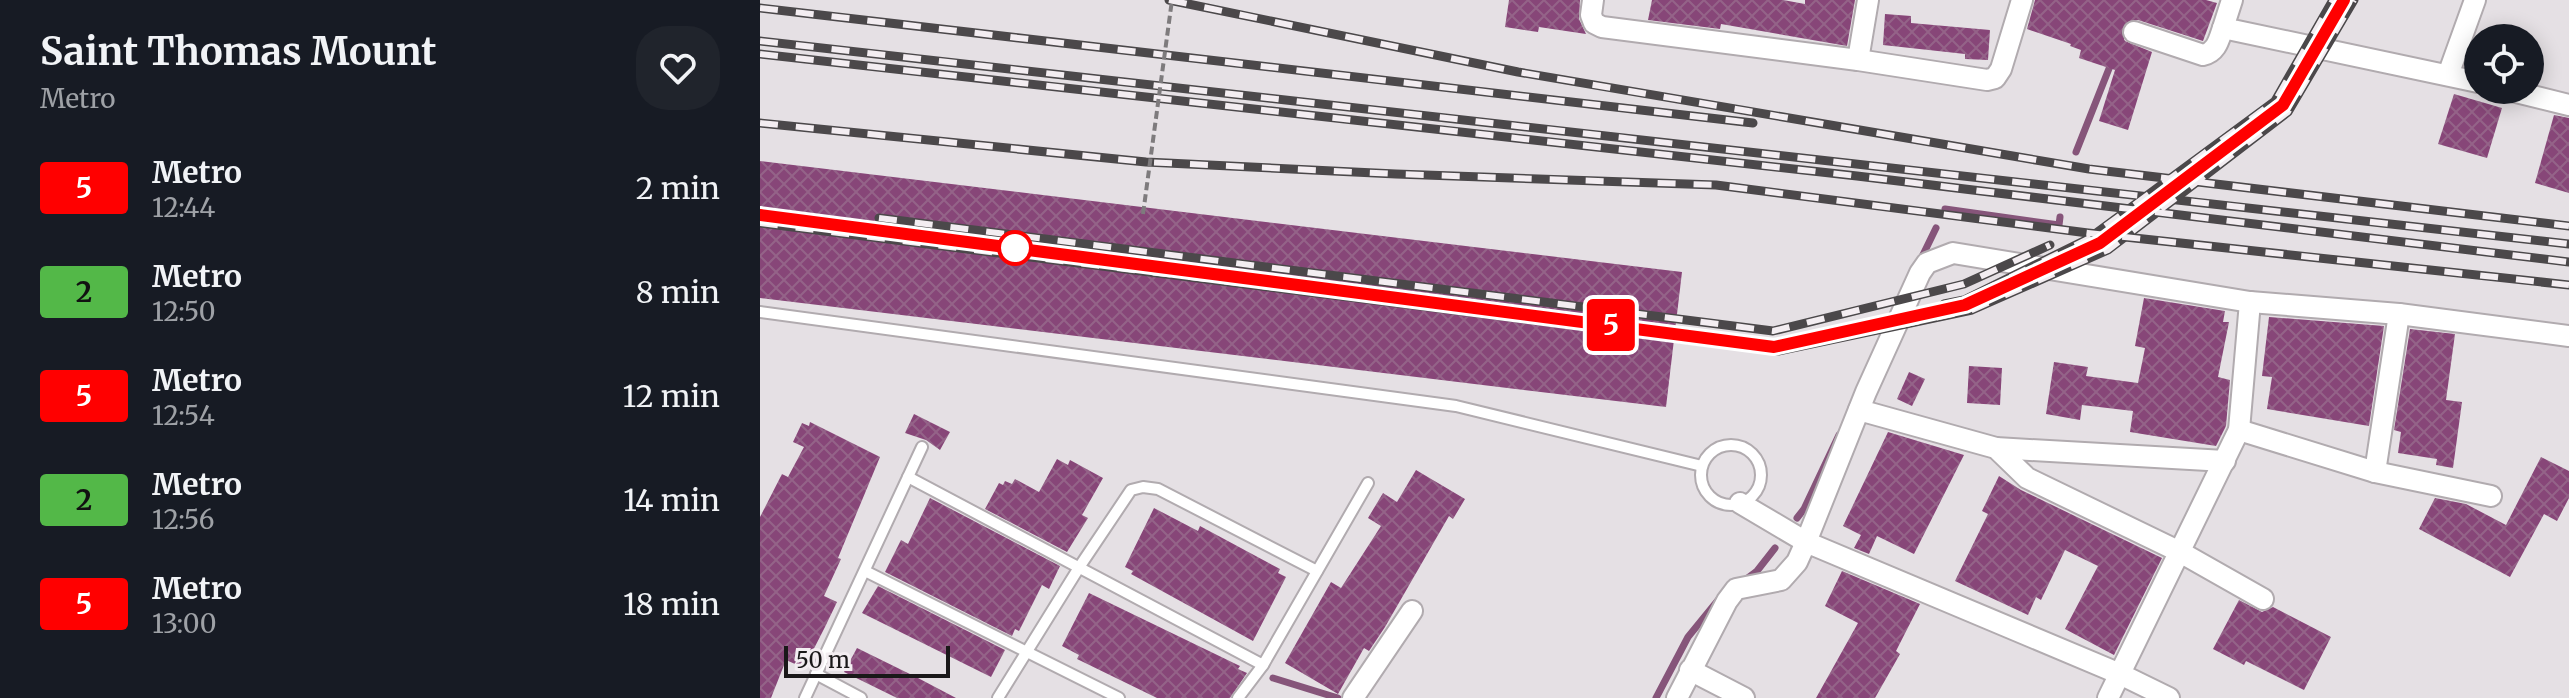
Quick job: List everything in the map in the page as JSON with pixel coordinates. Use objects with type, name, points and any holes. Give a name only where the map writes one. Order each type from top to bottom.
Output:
[{"type":"street","points":[[1593,0],[1591,15],[1594,23],[1602,27],[1987,80],[1995,78],[2001,69],[2022,0]]},
{"type":"street","points":[[1858,60],[1868,0]]},
{"type":"street","points":[[2134,32],[2203,55],[2211,53],[2232,0]]},
{"type":"street","points":[[2448,75],[2475,0]]},
{"type":"street","points":[[2223,28],[2464,79]]},
{"type":"street","points":[[2544,99],[2569,105]]},
{"type":"street","points":[[1677,698],[1736,589],[1781,580],[1797,562],[1859,410],[1920,273],[1927,263],[1938,257],[1953,253],[2250,302],[2399,314],[2569,336]]},
{"type":"street","points":[[2108,698],[2239,430],[2250,302]]},
{"type":"street","points":[[2375,472],[2399,314]]},
{"type":"street","points":[[1859,410],[1996,448],[2225,461]]},
{"type":"street","points":[[2239,430],[2375,472],[2491,496]]},
{"type":"street","points":[[1996,448],[2027,478],[2180,552],[2263,599]]},
{"type":"street","points":[[1740,503],[1806,542],[2120,674],[2169,698]]},
{"type":"street","points":[[1353,698],[1412,611]]},
{"type":"street","points":[[1690,670],[1744,698]]},
{"type":"lane","points":[[760,312],[1456,406],[1702,466]]},
{"type":"lane","points":[[1730,445],[1748,450],[1755,457],[1761,475],[1755,492],[1740,503],[1721,503],[1706,492],[1700,475],[1702,466],[1706,457],[1730,445]]},
{"type":"lane","points":[[805,698],[922,447]]},
{"type":"lane","points":[[908,477],[1263,665]]},
{"type":"lane","points":[[1238,698],[1263,665],[1368,483]]},
{"type":"lane","points":[[998,698],[1131,490],[1143,487],[1158,489],[1317,571]]},
{"type":"lane","points":[[865,571],[1119,698]]},
{"type":"lane","points":[[816,674],[861,698]]},
{"type":"path","points":[[1143,214],[1172,0]]},
{"type":"building","points":[[1509,0],[1580,0],[1579,19],[1586,34],[1539,27],[1538,32],[1505,27]]},
{"type":"building","points":[[1652,0],[1783,0],[1805,4],[1805,0],[1855,0],[1847,46],[1721,24],[1720,29],[1648,20]]},
{"type":"building","points":[[2035,0],[2206,0],[2217,3],[2203,41],[2138,20],[2125,23],[2121,34],[2125,41],[2152,52],[2128,130],[2099,121],[2115,70],[2079,58],[2081,50],[2071,44],[2027,29]]},
{"type":"building","points":[[1885,14],[1911,16],[1911,23],[1990,30],[1988,60],[1965,59],[1965,54],[1883,45]]},
{"type":"building","points":[[2454,94],[2464,97],[2464,104],[2488,104],[2502,108],[2487,158],[2438,144]]},
{"type":"building","points":[[2554,115],[2569,118],[2569,193],[2535,183]]},
{"type":"building","points":[[760,161],[1682,272],[1666,407],[760,298]]},
{"type":"building","points":[[2144,298],[2225,311],[2223,322],[2229,322],[2218,377],[2230,380],[2226,426],[2216,446],[2130,432],[2133,411],[2082,405],[2080,420],[2046,414],[2054,362],[2088,367],[2086,376],[2138,383],[2145,348],[2135,346]]},
{"type":"building","points":[[2269,317],[2384,326],[2369,426],[2267,409],[2272,377],[2262,376]]},
{"type":"building","points":[[2410,329],[2455,334],[2446,400],[2462,402],[2453,468],[2436,465],[2437,459],[2398,453],[2401,432],[2394,430]]},
{"type":"building","points":[[1969,366],[2002,368],[2000,405],[1967,403]]},
{"type":"building","points":[[1909,372],[1925,379],[1912,406],[1897,399]]},
{"type":"building","points":[[914,414],[950,432],[940,450],[926,440],[905,433]]},
{"type":"building","points":[[810,422],[880,457],[824,596],[837,602],[825,627],[804,668],[786,660],[771,698],[760,698],[760,517],[782,474],[788,477],[804,447],[793,442],[802,423],[809,426]]},
{"type":"building","points":[[1888,432],[1964,455],[1914,554],[1877,536],[1869,554],[1854,548],[1861,535],[1843,526]]},
{"type":"building","points":[[2541,457],[2569,471],[2569,498],[2557,521],[2544,514],[2510,577],[2419,529],[2435,498],[2466,504],[2506,525]]},
{"type":"building","points":[[1057,459],[1068,465],[1070,460],[1103,478],[1082,515],[1088,518],[1067,552],[985,509],[999,483],[1003,485],[1005,481],[1012,484],[1015,479],[1039,492]]},
{"type":"building","points":[[1416,470],[1465,499],[1453,519],[1449,516],[1385,627],[1369,651],[1364,648],[1338,694],[1285,663],[1331,582],[1341,588],[1381,526],[1368,518],[1383,493],[1397,502]]},
{"type":"building","points":[[1999,476],[2021,490],[2162,558],[2114,655],[2065,629],[2098,566],[2065,550],[2041,600],[2036,597],[2028,615],[1955,581],[1988,514],[1982,511]]},
{"type":"building","points":[[930,498],[1060,566],[1049,589],[1042,585],[1019,631],[1015,629],[1012,636],[885,572],[901,540],[908,544]]},
{"type":"building","points":[[1154,508],[1198,531],[1200,526],[1280,569],[1278,573],[1286,577],[1253,641],[1131,574],[1133,571],[1125,567]]},
{"type":"building","points":[[1842,571],[1920,604],[1896,651],[1900,654],[1875,698],[1816,698],[1858,623],[1825,606]]},
{"type":"building","points":[[878,586],[1005,650],[991,677],[862,613]]},
{"type":"building","points":[[1089,593],[1240,666],[1238,669],[1247,673],[1230,698],[1157,698],[1077,659],[1079,655],[1062,646]]},
{"type":"building","points":[[2239,600],[2262,612],[2273,607],[2331,637],[2304,690],[2246,661],[2244,665],[2213,649]]},
{"type":"building","points":[[857,648],[956,698],[897,698],[844,672]]},
{"type":"waterway","points":[[2119,42],[2135,0]]},
{"type":"waterway","points":[[2076,152],[2112,61]]},
{"type":"waterway","points":[[1945,209],[2059,225],[2060,217]]},
{"type":"waterway","points":[[1920,261],[1936,228]]},
{"type":"waterway","points":[[1797,518],[1839,435]]},
{"type":"waterway","points":[[1745,580],[1757,571],[1775,548]]},
{"type":"waterway","points":[[1656,698],[1688,637],[1719,599]]},
{"type":"waterway","points":[[1273,678],[1338,698]]},
{"type":"railway","points":[[1169,0],[1518,72],[2089,169],[2569,226]]},
{"type":"railway","points":[[1944,304],[1964,300],[2088,239],[2275,101],[2333,0]]},
{"type":"railway","points":[[760,223],[1778,351],[1972,310],[2108,250],[2288,112],[2354,0]]},
{"type":"railway","points":[[760,8],[1753,123]]},
{"type":"railway","points":[[760,41],[2569,244]]},
{"type":"railway","points":[[760,54],[1857,176],[2569,262]]},
{"type":"railway","points":[[760,123],[1146,162],[1716,185],[2088,233],[2569,285]]},
{"type":"railway","points":[[760,211],[891,228]]},
{"type":"railway","points":[[879,218],[1773,331],[1964,284],[2050,245]]},
{"type":"metro line","name":"5","points":[[760,215],[1774,347],[1965,305],[2100,243],[2283,105],[2344,0]]}]
